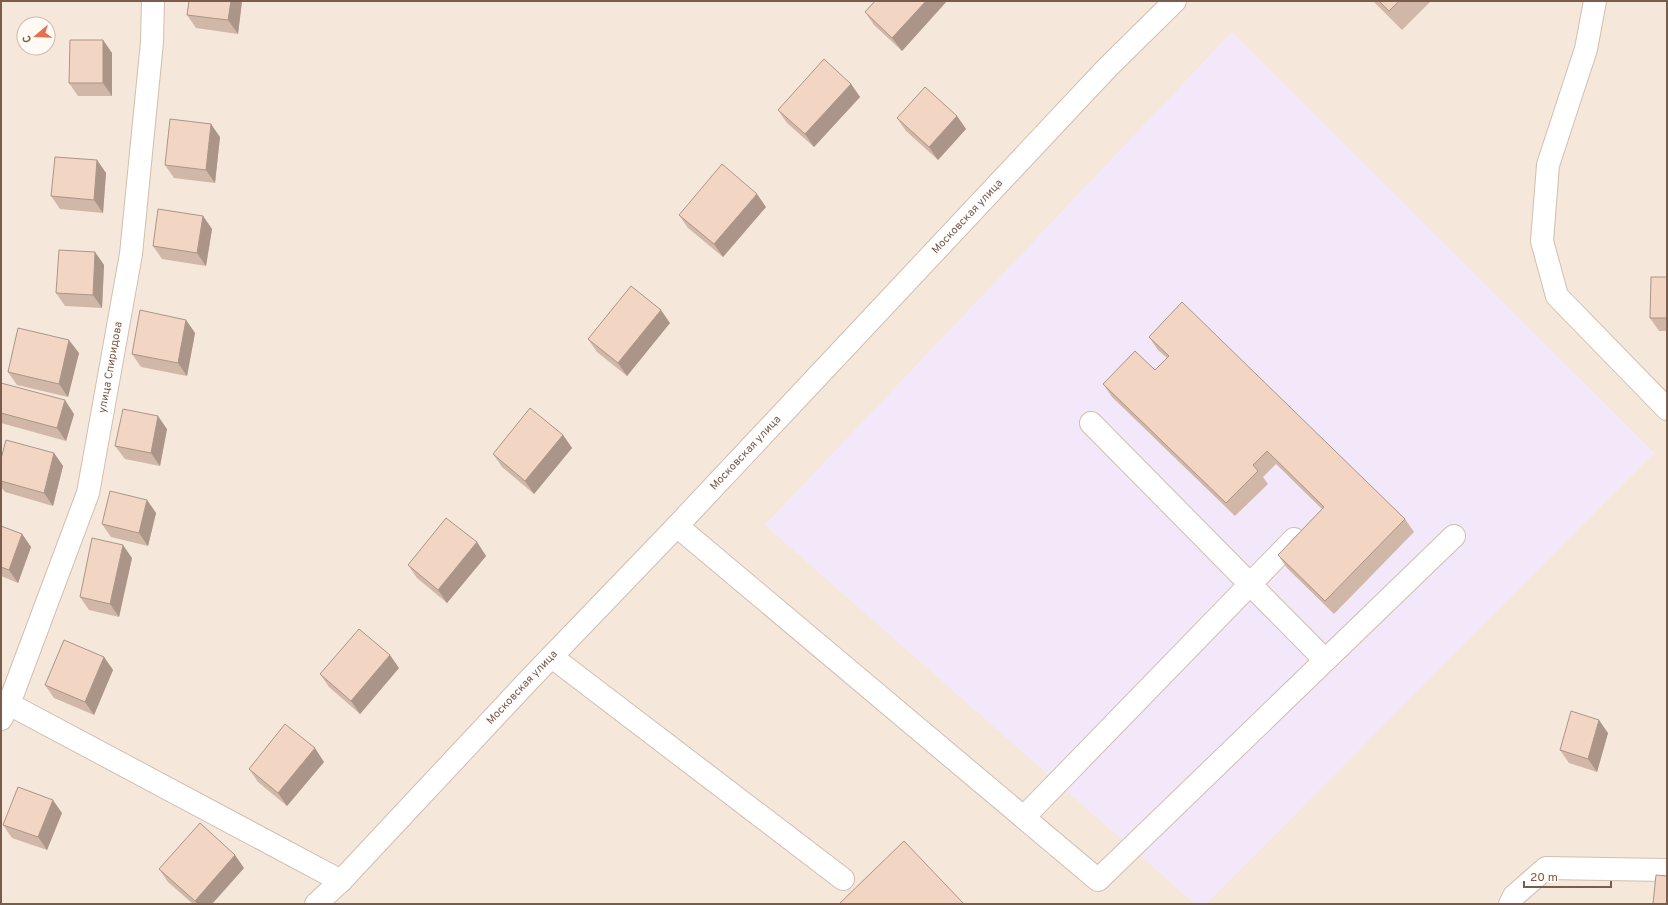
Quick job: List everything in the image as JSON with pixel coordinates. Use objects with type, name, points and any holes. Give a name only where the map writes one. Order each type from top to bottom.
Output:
[{"type":"street","name":"улица Спиридова","points":[[5,711],[88,493],[131,254],[152,42],[153,1]]},
{"type":"street","name":"Московская улица","points":[[316,904],[341,881],[678,526],[1101,74],[1175,1]]},
{"type":"street","points":[[1595,1],[1586,49],[1548,164],[1542,241],[1557,296],[1667,409]]},
{"type":"street","points":[[1091,423],[1325,660]]},
{"type":"street","points":[[678,526],[1098,880],[1454,536]]},
{"type":"street","points":[[1024,817],[1294,539]]},
{"type":"street","points":[[552,657],[842,879]]},
{"type":"street","points":[[5,711],[341,881]]},
{"type":"street","points":[[1510,904],[1514,896],[1546,868],[1667,870]]},
{"type":"shaded area","points":[[1,1],[1667,1],[1667,904],[1,904]]},
{"type":"shaded area","points":[[1232,32],[1654,453],[1206,904],[1195,904],[765,525]]},
{"type":"building","points":[[189,1],[231,1],[228,20],[187,15]]},
{"type":"building","points":[[875,1],[926,1],[892,38],[865,12]]},
{"type":"building","points":[[1379,1],[1399,1],[1389,11]]},
{"type":"building","points":[[70,40],[103,40],[103,83],[69,83]]},
{"type":"building","points":[[824,59],[851,84],[805,134],[778,110]]},
{"type":"building","points":[[925,87],[957,116],[929,147],[897,118]]},
{"type":"building","points":[[170,119],[211,124],[206,170],[165,165]]},
{"type":"building","points":[[55,157],[97,160],[94,200],[51,196]]},
{"type":"building","points":[[722,164],[757,194],[714,244],[679,215]]},
{"type":"building","points":[[158,209],[203,216],[197,253],[153,246]]},
{"type":"building","points":[[59,250],[95,252],[93,295],[56,293]]},
{"type":"building","points":[[1651,277],[1667,277],[1667,318],[1650,318]]},
{"type":"building","points":[[631,286],[661,310],[618,363],[588,339]]},
{"type":"building","points":[[1182,302],[1405,519],[1325,601],[1278,555],[1324,507],[1267,451],[1253,465],[1258,471],[1226,503],[1103,384],[1135,351],[1155,370],[1169,356],[1149,337]]},
{"type":"building","points":[[140,310],[186,320],[178,363],[132,354]]},
{"type":"building","points":[[18,328],[69,340],[59,384],[8,372]]},
{"type":"building","points":[[1,383],[65,400],[57,428],[1,413]]},
{"type":"building","points":[[530,408],[563,435],[525,481],[493,454]]},
{"type":"building","points":[[123,409],[158,416],[151,453],[115,446]]},
{"type":"building","points":[[6,440],[54,453],[44,493],[1,481],[1,459]]},
{"type":"building","points":[[110,491],[147,500],[139,533],[102,524]]},
{"type":"building","points":[[446,518],[477,542],[438,590],[408,565]]},
{"type":"building","points":[[1,526],[22,534],[9,570],[1,567]]},
{"type":"building","points":[[92,538],[123,545],[110,604],[80,597]]},
{"type":"building","points":[[359,629],[390,655],[351,701],[320,674]]},
{"type":"building","points":[[64,640],[104,657],[85,702],[45,685]]},
{"type":"building","points":[[1571,711],[1599,720],[1588,759],[1560,750]]},
{"type":"building","points":[[285,724],[315,748],[278,793],[249,769]]},
{"type":"building","points":[[18,787],[53,800],[38,837],[3,825]]},
{"type":"building","points":[[200,823],[235,855],[195,901],[159,869]]},
{"type":"building","points":[[904,841],[964,904],[839,904]]},
{"type":"building","points":[[1656,875],[1667,876],[1667,904],[1653,904]]}]
